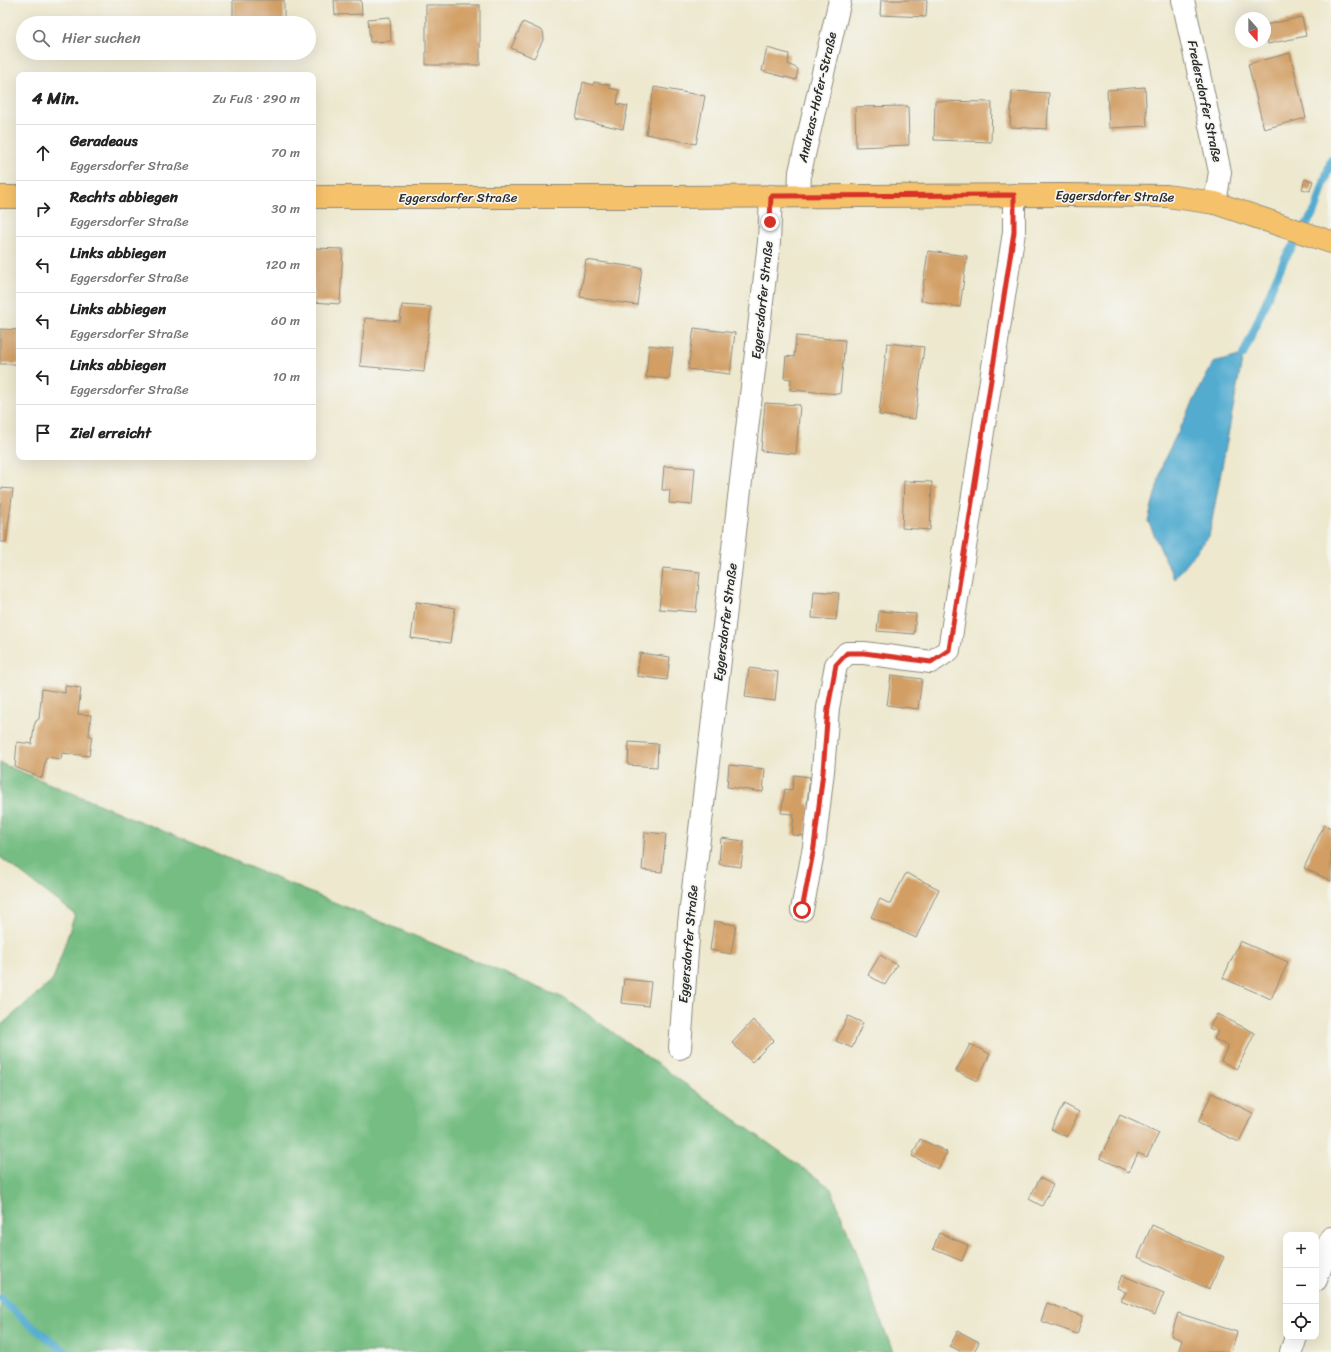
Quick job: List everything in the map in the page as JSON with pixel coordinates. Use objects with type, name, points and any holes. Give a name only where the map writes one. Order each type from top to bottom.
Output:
[{"type":"main road","name":"Eggersdorfer Straße","points":[[316,197],[1167,196],[1215,202],[1331,242]]},
{"type":"main road","points":[[0,197],[16,197]]},
{"type":"street","name":"Andreas-Hofer-Straße","points":[[799,196],[800,172],[840,0]]},
{"type":"street","name":"Fredersdorfer Straße","points":[[1183,0],[1220,172],[1215,202]]},
{"type":"street","points":[[802,910],[814,847],[823,772],[828,708],[836,665],[847,653],[864,653],[931,662],[949,650],[1014,232],[1014,195]]},
{"type":"street","name":"Eggersdorfer Straße","points":[[680,1048],[689,924],[770,242],[771,196]]},
{"type":"street","points":[[1319,1272],[1331,1238]]},
{"type":"street","points":[[1291,1352],[1295,1340]]},
{"type":"green space","points":[[0,763],[566,999],[831,1188],[893,1352],[0,1352],[0,1026],[53,980],[75,914],[0,857]]},
{"type":"water","points":[[1243,355],[1209,536],[1174,579],[1148,521],[1164,460],[1213,363]]},
{"type":"building","points":[[233,0],[284,0],[284,16],[233,16]]},
{"type":"building","points":[[334,0],[361,0],[362,14],[335,15]]},
{"type":"building","points":[[881,0],[927,0],[926,17],[880,15]]},
{"type":"building","points":[[426,5],[480,5],[480,65],[426,65]]},
{"type":"building","points":[[390,17],[391,41],[370,42],[368,19]]},
{"type":"building","points":[[1302,17],[1306,36],[1271,43],[1271,24]]},
{"type":"building","points":[[523,22],[543,31],[544,38],[534,58],[511,48]]},
{"type":"building","points":[[767,48],[789,54],[788,64],[798,69],[796,80],[762,71]]},
{"type":"building","points":[[1290,53],[1306,118],[1264,129],[1248,64]]},
{"type":"building","points":[[583,82],[593,85],[594,82],[610,85],[609,88],[619,90],[617,104],[628,106],[623,129],[576,119]]},
{"type":"building","points":[[654,87],[705,96],[696,144],[646,134]]},
{"type":"building","points":[[1145,87],[1147,126],[1109,128],[1107,90]]},
{"type":"building","points":[[1012,91],[1049,93],[1047,129],[1010,127]]},
{"type":"building","points":[[935,101],[992,102],[991,142],[934,140]]},
{"type":"building","points":[[908,106],[909,145],[856,147],[855,107]]},
{"type":"building","points":[[1305,179],[1313,181],[1310,191],[1302,189]]},
{"type":"building","points":[[316,248],[343,249],[340,304],[316,302]]},
{"type":"building","points":[[928,251],[967,256],[960,307],[921,301]]},
{"type":"building","points":[[586,260],[642,268],[637,305],[580,297]]},
{"type":"building","points":[[402,305],[431,307],[424,372],[360,366],[365,318],[400,321]]},
{"type":"building","points":[[694,328],[735,333],[730,374],[688,369]]},
{"type":"building","points":[[0,329],[16,330],[16,364],[0,364]]},
{"type":"building","points":[[796,336],[845,340],[840,394],[790,390],[791,379],[784,378],[786,356],[794,357]]},
{"type":"building","points":[[887,343],[924,347],[915,419],[879,415]]},
{"type":"building","points":[[649,345],[673,348],[669,379],[646,377]]},
{"type":"building","points":[[765,403],[800,405],[796,454],[761,451]]},
{"type":"building","points":[[664,466],[695,468],[692,505],[669,503],[670,490],[662,490]]},
{"type":"building","points":[[904,481],[932,482],[930,530],[902,528]]},
{"type":"building","points":[[0,488],[13,489],[6,542],[0,542]]},
{"type":"building","points":[[663,568],[700,572],[696,612],[659,609]]},
{"type":"building","points":[[814,591],[839,593],[836,620],[812,618]]},
{"type":"building","points":[[416,602],[455,608],[450,643],[411,638]]},
{"type":"building","points":[[879,611],[916,614],[914,634],[877,631]]},
{"type":"building","points":[[640,653],[670,657],[667,680],[637,676]]},
{"type":"building","points":[[749,668],[778,672],[775,701],[745,697]]},
{"type":"building","points":[[891,675],[922,679],[918,709],[887,705]]},
{"type":"building","points":[[65,686],[81,688],[78,714],[91,715],[89,736],[92,736],[89,756],[62,753],[61,759],[46,757],[42,778],[15,767],[17,742],[32,744],[34,726],[36,721],[39,719],[42,689],[65,693]]},
{"type":"building","points":[[629,742],[658,744],[657,767],[628,765]]},
{"type":"building","points":[[729,765],[765,769],[763,792],[727,787]]},
{"type":"building","points":[[794,775],[810,777],[807,804],[810,804],[806,836],[792,835],[794,814],[781,813],[785,789],[792,790]]},
{"type":"building","points":[[1324,825],[1331,828],[1331,881],[1304,868]]},
{"type":"building","points":[[645,832],[666,834],[662,872],[642,870]]},
{"type":"building","points":[[721,838],[744,841],[741,867],[719,864]]},
{"type":"building","points":[[906,873],[939,889],[916,938],[871,917],[880,899],[890,904]]},
{"type":"building","points":[[714,921],[736,925],[731,954],[710,950]]},
{"type":"building","points":[[1240,941],[1288,962],[1271,999],[1223,978]]},
{"type":"building","points":[[880,955],[897,965],[885,985],[868,975]]},
{"type":"building","points":[[624,979],[651,982],[648,1006],[621,1003]]},
{"type":"building","points":[[1217,1014],[1255,1033],[1237,1069],[1221,1061],[1228,1046],[1214,1039],[1218,1032],[1209,1028]]},
{"type":"building","points":[[848,1016],[863,1023],[852,1048],[836,1041]]},
{"type":"building","points":[[753,1020],[774,1040],[752,1062],[732,1043]]},
{"type":"building","points":[[970,1044],[990,1054],[977,1081],[956,1071]]},
{"type":"building","points":[[1212,1093],[1253,1113],[1239,1142],[1198,1123]]},
{"type":"building","points":[[1064,1104],[1079,1112],[1067,1137],[1051,1129]]},
{"type":"building","points":[[1120,1115],[1159,1133],[1147,1157],[1138,1153],[1129,1172],[1100,1158]]},
{"type":"building","points":[[920,1139],[947,1152],[938,1169],[912,1156]]},
{"type":"building","points":[[1040,1178],[1053,1185],[1042,1206],[1029,1199]]},
{"type":"building","points":[[1152,1225],[1224,1257],[1209,1289],[1138,1257]]},
{"type":"building","points":[[939,1233],[968,1245],[962,1261],[933,1249]]},
{"type":"building","points":[[1122,1275],[1164,1293],[1155,1315],[1121,1301],[1126,1292],[1117,1288]]},
{"type":"building","points":[[1047,1303],[1083,1316],[1077,1334],[1041,1321]]},
{"type":"building","points":[[1178,1313],[1237,1332],[1231,1352],[1178,1352],[1182,1340],[1171,1336]]},
{"type":"building","points":[[958,1331],[979,1342],[974,1352],[962,1352],[950,1346]]},
{"type":"waterway","points":[[1243,355],[1284,260],[1316,209],[1331,160]]},
{"type":"waterway","points":[[0,1298],[28,1323],[66,1352]]},
{"type":"route","points":[[770,222],[771,196],[1014,195],[1014,232],[949,650],[931,662],[864,653],[847,653],[836,665],[828,708],[823,772],[814,847],[802,910]]}]
